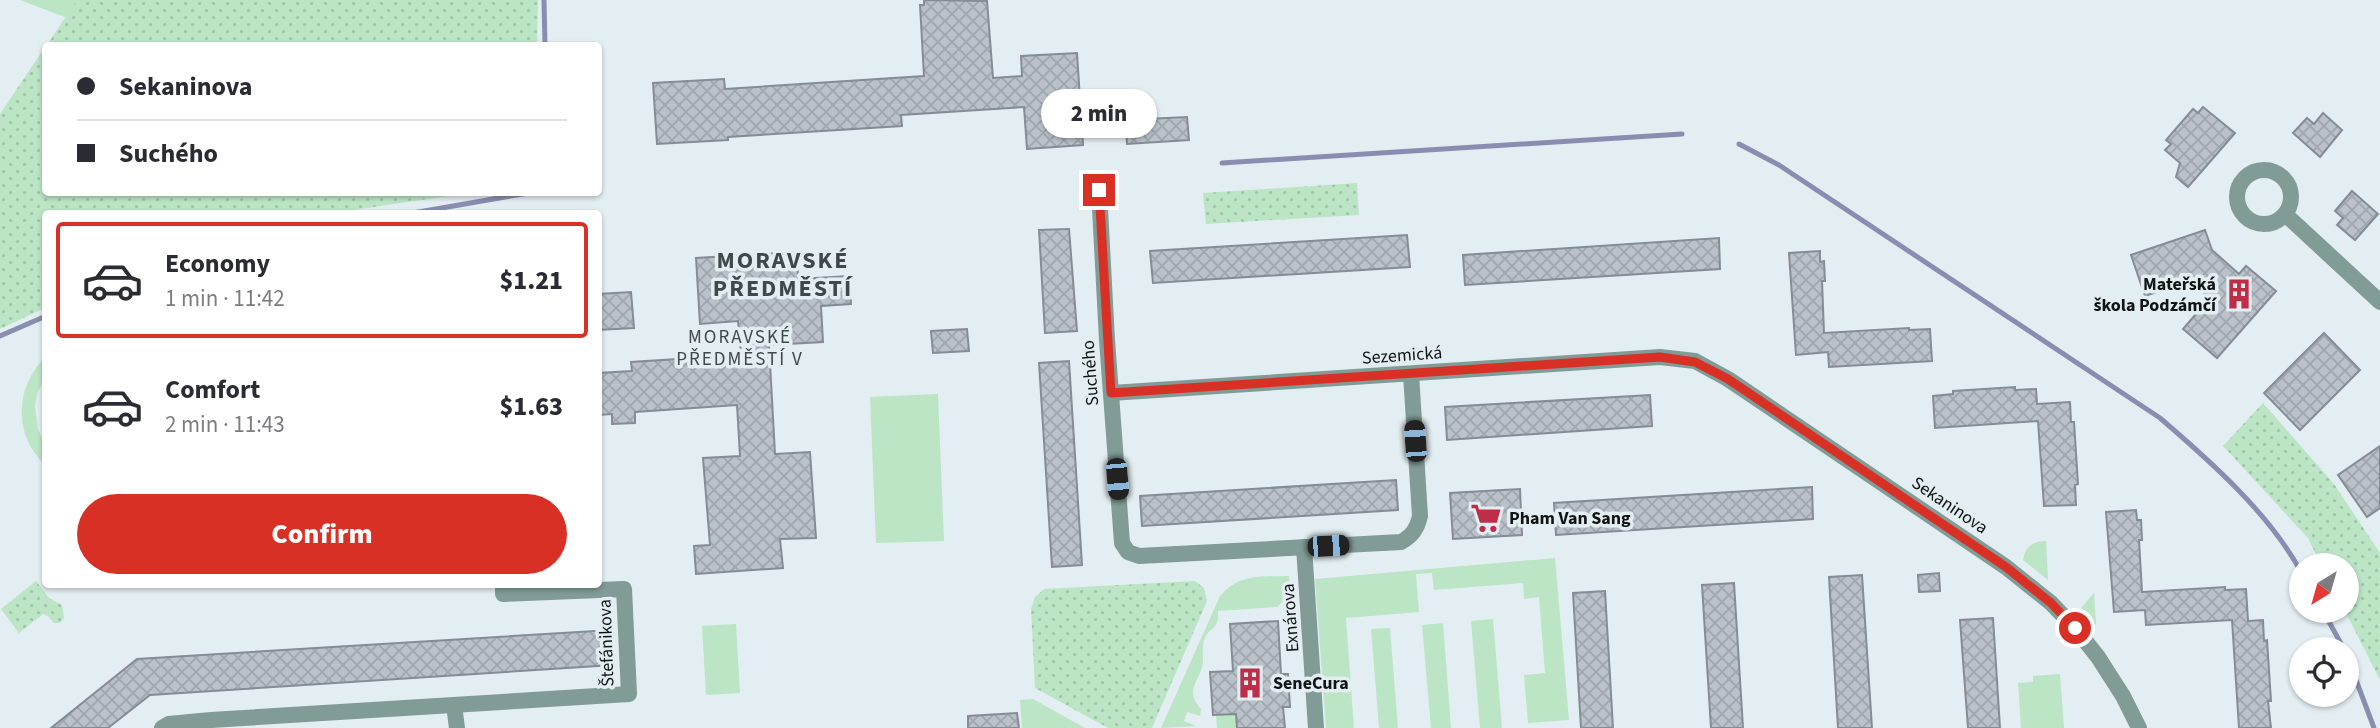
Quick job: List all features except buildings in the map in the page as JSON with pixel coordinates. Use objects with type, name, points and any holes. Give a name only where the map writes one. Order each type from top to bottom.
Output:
[{"type":"street","name":"Suchého","points":[[1099,190],[1122,543],[1128,552],[1139,556],[1304,547]]},
{"type":"street","points":[[2285,214],[2374,283],[2380,302]]},
{"type":"street","name":"Sezemická","points":[[1111,393],[1660,357],[1695,362]]},
{"type":"street","name":"Sekaninova","points":[[1695,362],[1728,379],[1902,496],[2006,567],[2051,603],[2098,657],[2123,696],[2139,728]]},
{"type":"street","points":[[1304,547],[1401,542],[1414,531],[1420,516],[1411,374]]},
{"type":"street","name":"Exnárova","points":[[1304,547],[1316,728]]},
{"type":"street","name":"Štefánikova","points":[[162,728],[169,724],[211,720],[629,694],[624,589],[503,594],[503,588]]},
{"type":"street","points":[[454,705],[457,728]]},
{"type":"green space","points":[[20,0],[87,0],[70,19]]},
{"type":"green space","points":[[77,0],[538,0],[537,42],[49,42]]},
{"type":"green space","points":[[42,51],[42,196],[449,196],[353,210],[42,210],[42,309],[0,329],[0,114]]},
{"type":"green space","points":[[1357,183],[1359,215],[1206,224],[1203,193]]},
{"type":"green space","points":[[42,361],[42,383],[35,406],[42,438],[42,461],[27,439],[23,425],[23,397],[35,369]]},
{"type":"green space","points":[[938,394],[944,541],[876,543],[870,397]]},
{"type":"green space","points":[[2263,403],[2334,484],[2380,553],[2380,680],[2351,623],[2359,623],[2359,553],[2315,553],[2308,538],[2223,446]]},
{"type":"green space","points":[[2046,541],[2048,580],[2023,560],[2030,546]]},
{"type":"green space","points":[[1555,558],[1569,720],[1528,723],[1524,675],[1545,673],[1539,597],[1524,599],[1523,583],[1434,590],[1432,573],[1416,574],[1419,612],[1346,618],[1354,728],[1326,728],[1315,579]]},
{"type":"green space","points":[[1289,576],[1291,593],[1277,607],[1218,611],[1216,625],[1204,640],[1202,669],[1193,690],[1193,696],[1201,709],[1200,716],[1187,712],[1184,721],[1196,726],[1161,728],[1220,596],[1235,583],[1243,580]]},
{"type":"green space","points":[[36,581],[49,598],[62,605],[64,618],[60,623],[54,623],[43,614],[19,633],[1,609]]},
{"type":"green space","points":[[1195,581],[1204,588],[1207,601],[1152,728],[1108,728],[1035,688],[1031,609],[1035,597],[1044,589]]},
{"type":"green space","points":[[2094,593],[2096,624],[2095,625],[2081,608]]},
{"type":"green space","points":[[1493,619],[1502,728],[1480,728],[1471,621]]},
{"type":"green space","points":[[1443,623],[1451,728],[1431,728],[1422,625]]},
{"type":"green space","points":[[736,624],[740,693],[706,695],[702,626]]},
{"type":"green space","points":[[1390,628],[1398,728],[1379,728],[1371,629]]},
{"type":"green space","points":[[2060,674],[2064,728],[2021,728],[2018,683],[2033,682],[2033,676]]},
{"type":"green space","points":[[1033,699],[1085,728],[1022,728],[1020,700]]},
{"type":"green space","points":[[1236,714],[1237,728],[1217,728],[1216,715]]},
{"type":"waterway","points":[[544,0],[545,42]]},
{"type":"waterway","points":[[1222,163],[1682,134]]},
{"type":"waterway","points":[[1739,144],[1779,165],[2160,418],[2237,489],[2273,529],[2290,553]]},
{"type":"waterway","points":[[430,210],[511,196]]},
{"type":"waterway","points":[[0,336],[42,318]]},
{"type":"waterway","points":[[2330,623],[2337,637]]},
{"type":"waterway","points":[[2359,688],[2374,728]]},
{"type":"place","name":"Mateřská škola Podzámčí","points":[[2239,294]]},
{"type":"place","name":"Pham Van Sang","points":[[1486,518]]},
{"type":"place","name":"SeneCura","points":[[1250,683]]},
{"type":"district","name":"MORAVSKÉ PŘEDMĚSTÍ","points":[[783,274]]},
{"type":"district","name":"MORAVSKÉ PŘEDMĚSTÍ V","points":[[740,347]]},
{"type":"route","points":[[1099,190],[1111,393],[1660,357],[1695,362],[1728,379],[2006,567],[2051,603],[2075,628]]}]
